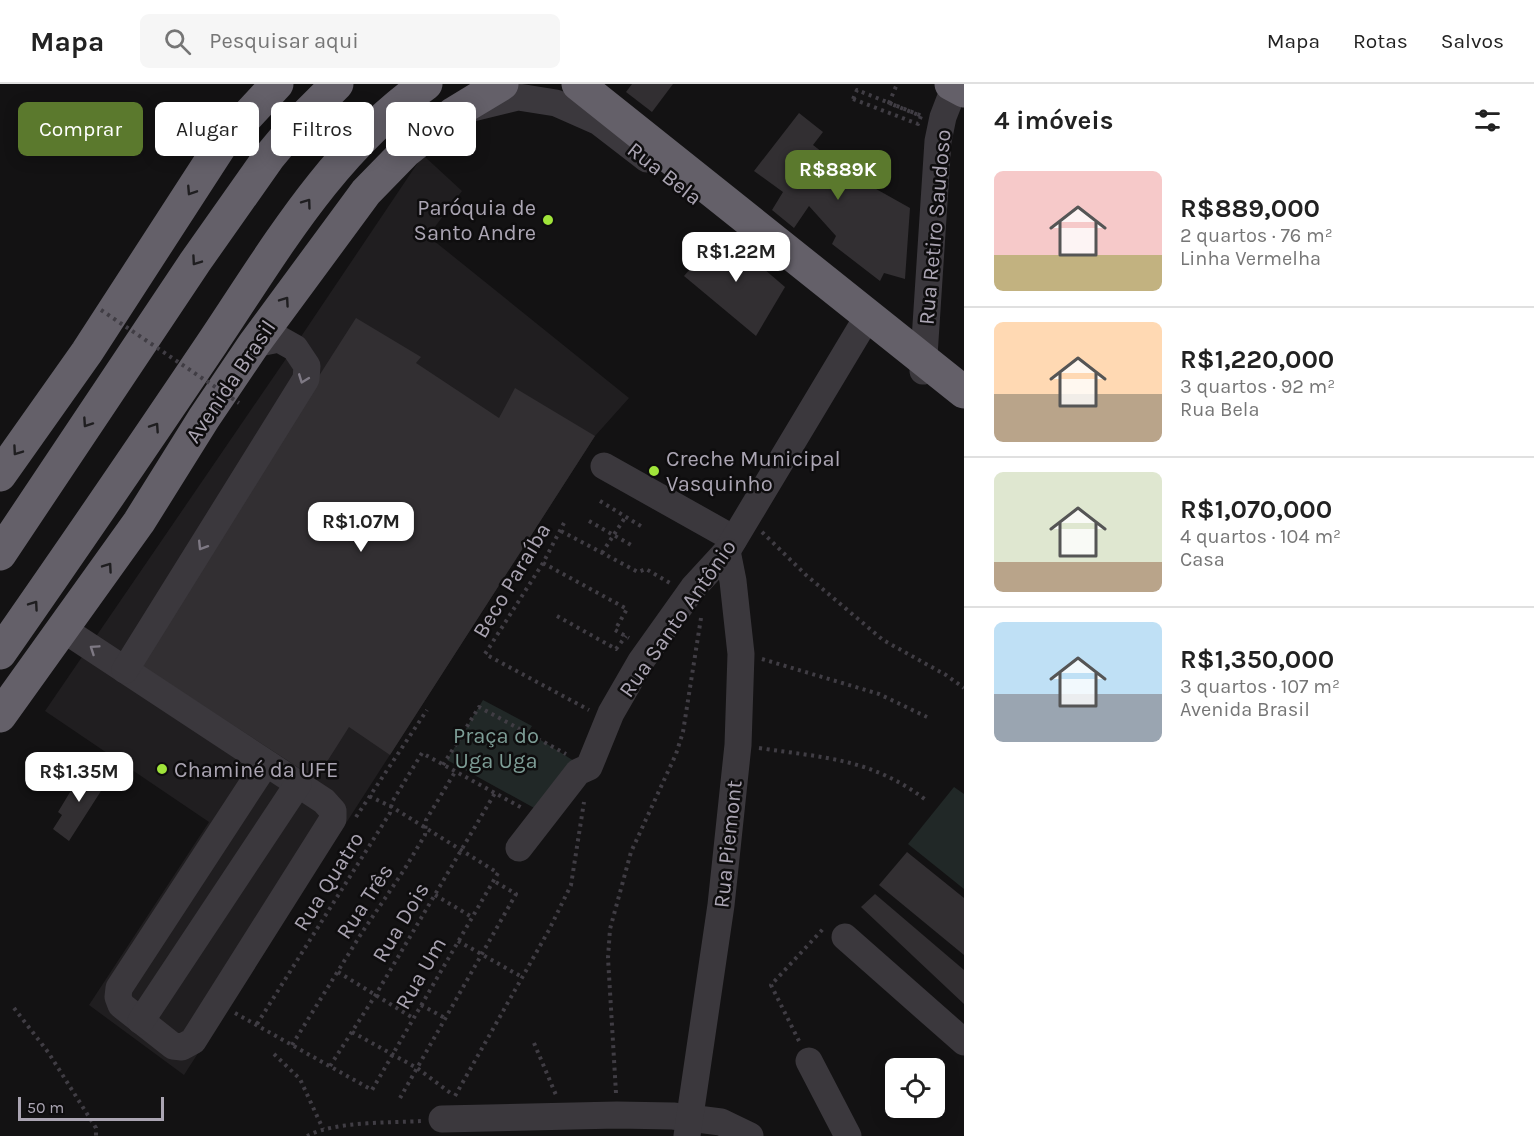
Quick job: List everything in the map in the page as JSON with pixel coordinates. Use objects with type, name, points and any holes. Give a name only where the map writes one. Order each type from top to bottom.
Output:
[{"type":"highway","points":[[0,475],[87,352],[223,142],[277,84]]},
{"type":"highway","points":[[87,352],[108,344],[243,159],[336,84]]},
{"type":"highway","points":[[0,554],[195,262],[269,157],[294,127],[336,84]]},
{"type":"highway","name":"Avenida Brasil","points":[[0,653],[316,190],[378,122],[426,84]]},
{"type":"highway","name":"Avenida Brasil","points":[[472,102],[502,84]]},
{"type":"highway","points":[[578,84],[964,392]]},
{"type":"highway","points":[[603,84],[964,373]]},
{"type":"highway","name":"Avenida Brasil","points":[[0,716],[139,522],[204,418],[254,344],[366,192],[400,156]]},
{"type":"street","name":"Rua Retiro Saudoso","points":[[923,371],[938,141],[941,124],[957,87]]},
{"type":"street","name":"Rua Bela","points":[[476,108],[518,97],[556,103],[599,122],[964,405]]},
{"type":"street","name":"Rua Santo Antônio","points":[[589,767],[608,721],[641,661],[691,591],[735,536],[862,326]]},
{"type":"street","points":[[125,670],[306,379],[307,366],[295,348],[279,339],[254,344]]},
{"type":"street","points":[[604,466],[735,536]]},
{"type":"street","name":"Rua Piemont","points":[[689,1127],[721,905],[738,745],[741,654],[733,581],[735,536]]},
{"type":"street","points":[[63,629],[324,801],[333,811],[333,819],[193,1041],[182,1047],[173,1046],[121,1005],[118,997],[119,988],[266,763]]},
{"type":"street","points":[[519,848],[578,772],[589,767]]},
{"type":"street","points":[[141,1021],[298,784]]},
{"type":"street","points":[[837,930],[964,1042]]},
{"type":"street","points":[[809,1061],[849,1136]]},
{"type":"street","points":[[447,1128],[551,1123],[617,1115],[689,1127],[721,1122],[750,1136]]},
{"type":"path","points":[[897,84],[889,103],[921,116],[918,124],[853,99],[857,90],[884,101],[941,124]]},
{"type":"path","points":[[101,310],[239,403]]},
{"type":"path","points":[[600,501],[644,528]]},
{"type":"path","points":[[602,553],[626,516]]},
{"type":"path","points":[[589,521],[631,545]]},
{"type":"path","name":"Beco Paraíba","points":[[564,524],[543,563],[485,654],[608,721]]},
{"type":"path","points":[[561,531],[638,573],[646,569],[691,591],[701,616],[683,732],[676,754],[631,852],[610,929],[608,958],[617,1115]]},
{"type":"path","points":[[735,536],[806,575],[883,640],[946,675],[964,688]]},
{"type":"path","points":[[543,563],[627,609],[615,630],[626,636],[616,649],[557,616]]},
{"type":"path","points":[[741,654],[879,694],[927,717]]},
{"type":"path","points":[[307,1136],[323,1129],[447,1128],[455,1096],[549,930],[571,885],[589,767],[478,707],[443,765],[542,819]]},
{"type":"path","points":[[738,745],[852,762],[880,771],[906,785],[926,800]]},
{"type":"path","name":"Rua Quatro","points":[[257,1024],[390,813],[392,802],[422,753],[443,765]]},
{"type":"path","name":"Rua Três","points":[[292,1045],[425,835],[426,820],[455,772]]},
{"type":"path","name":"Rua Dois","points":[[330,1066],[375,996],[495,793]]},
{"type":"path","points":[[369,796],[392,807],[462,850]]},
{"type":"path","name":"Rua Um","points":[[330,1066],[372,1090],[498,873],[462,850]]},
{"type":"path","points":[[400,1098],[516,894],[494,881]]},
{"type":"path","points":[[435,895],[472,917]]},
{"type":"path","points":[[809,1061],[771,985],[837,930]]},
{"type":"path","points":[[458,941],[522,977]]},
{"type":"path","points":[[338,972],[413,1018]]},
{"type":"path","points":[[421,1005],[445,1018]]},
{"type":"path","points":[[14,1008],[48,1052],[96,1128],[96,1136]]},
{"type":"path","points":[[233,1012],[330,1066]]},
{"type":"path","points":[[352,1032],[417,1068],[455,1096]]},
{"type":"path","points":[[534,1043],[551,1123]]},
{"type":"path","points":[[274,1054],[300,1079],[323,1129]]},
{"type":"shaded area","points":[[424,156],[462,191],[428,236],[629,398],[595,436],[184,1075],[89,1005],[209,822],[45,711]]},
{"type":"green space","name":"Praça do Uga Uga","points":[[483,700],[532,726],[528,732],[574,761],[536,809],[447,760]]},
{"type":"green space","points":[[954,787],[964,794],[964,889],[908,844]]},
{"type":"building","points":[[632,84],[673,84],[652,112],[626,92]]},
{"type":"building","points":[[799,113],[823,132],[813,145],[831,159],[818,176],[825,184],[848,155],[875,176],[869,185],[910,208],[905,279],[884,273],[880,281],[832,244],[836,236],[809,206],[794,228],[772,210],[783,192],[754,171]]},
{"type":"building","points":[[722,233],[785,287],[756,336],[684,276]]},
{"type":"building","points":[[356,318],[421,357],[416,363],[499,418],[515,388],[595,436],[390,755],[349,727],[316,779],[136,662]]},
{"type":"building","points":[[84,769],[108,780],[69,841],[53,829],[62,815],[58,812]]},
{"type":"building","points":[[907,852],[964,898],[964,955],[879,885]]},
{"type":"building","points":[[875,894],[964,970],[964,1004],[861,907]]},
{"type":"place","name":"Paróquia de Santo Andre","points":[[548,220]]},
{"type":"place","name":"Creche Municipal Vasquinho","points":[[654,471]]},
{"type":"place","name":"Chaminé da UFE","points":[[162,769]]}]
